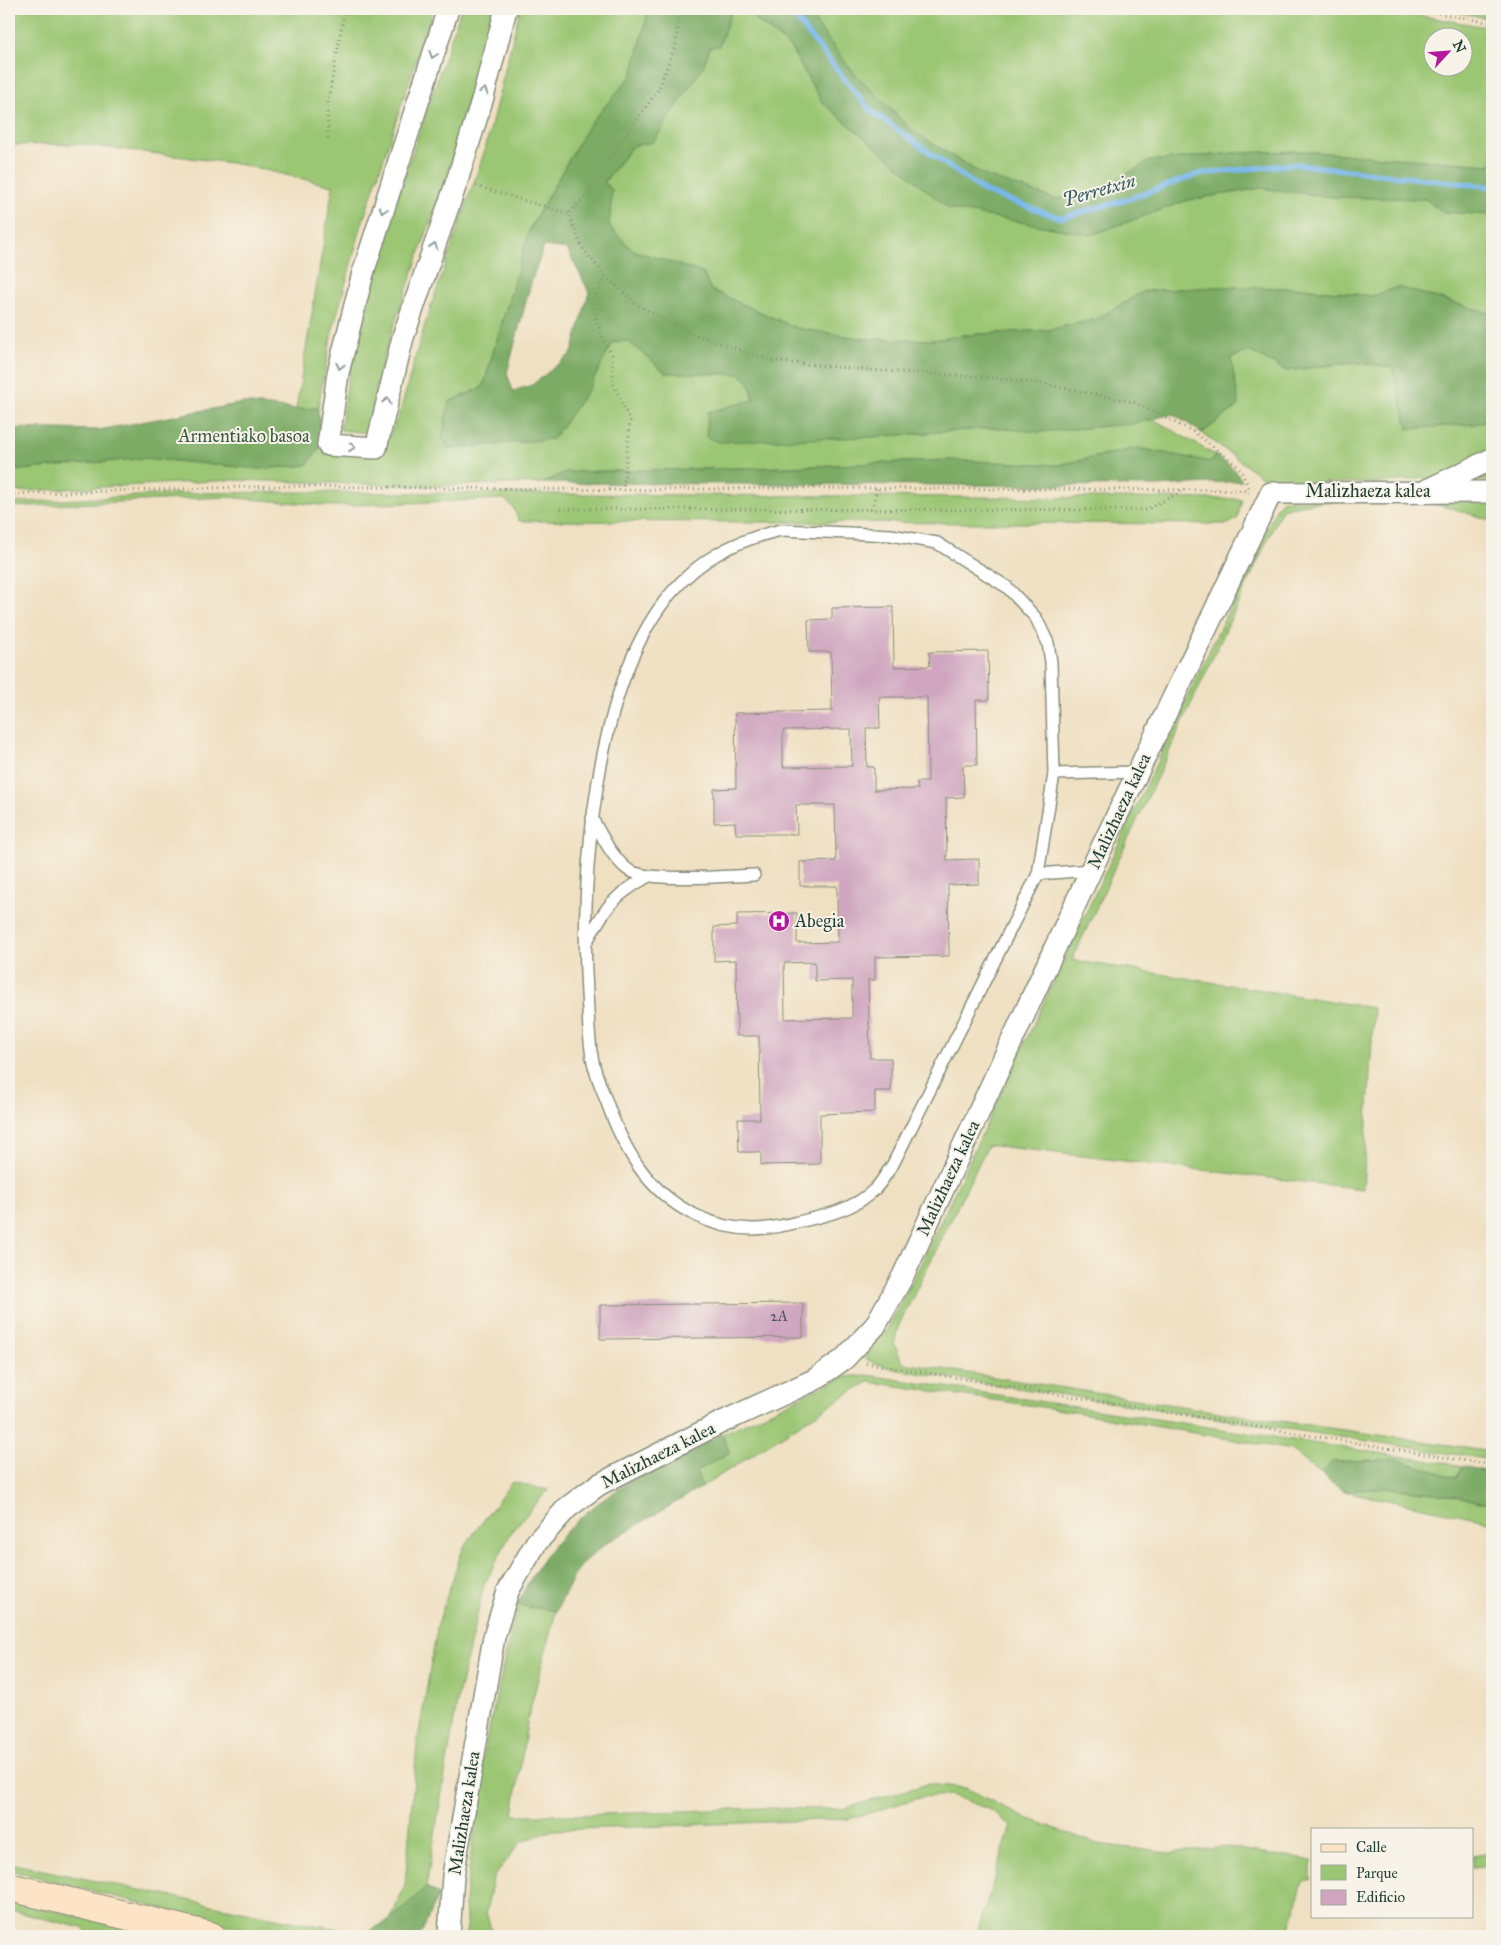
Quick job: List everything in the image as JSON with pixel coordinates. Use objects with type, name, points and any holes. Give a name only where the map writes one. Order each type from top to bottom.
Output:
[{"type":"street","points":[[448,9],[362,273],[338,373],[328,445],[376,448],[402,337],[457,182],[506,9]]},
{"type":"street","points":[[1422,492],[1492,459]]},
{"type":"street","name":"Malizhaeza kalea","points":[[450,1936],[453,1876],[494,1637],[508,1590],[536,1543],[568,1508],[598,1485],[718,1424],[814,1380],[844,1360],[875,1326],[889,1305],[1271,492],[1492,492]]},
{"type":"street","points":[[9,1888],[211,1936]]},
{"type":"lane","points":[[781,530],[891,535],[937,543],[1007,587],[1036,618],[1048,643],[1051,662],[1054,774],[1038,874],[894,1164],[874,1191],[850,1206],[813,1218],[770,1228],[737,1229],[706,1221],[675,1205],[646,1179],[618,1132],[594,1066],[584,945],[592,818],[612,718],[632,657],[649,624],[676,588],[692,572],[719,552],[748,538],[781,530]]},
{"type":"lane","points":[[1054,774],[1138,772]]},
{"type":"lane","points":[[592,818],[610,850],[628,870],[647,877],[754,875]]},
{"type":"lane","points":[[1038,874],[1092,870]]},
{"type":"lane","points":[[584,945],[605,910],[622,891],[647,877]]},
{"type":"path","points":[[328,138],[327,107],[345,9]]},
{"type":"path","points":[[569,214],[593,188],[619,143],[657,92],[676,44],[679,9]]},
{"type":"path","points":[[1414,9],[1492,23]]},
{"type":"path","points":[[472,184],[569,214]]},
{"type":"path","points":[[9,494],[280,486],[623,490],[877,488],[1243,490],[1252,493],[1239,467],[1194,432],[1133,402],[1044,384],[984,377],[868,370],[774,361],[690,333],[639,306],[605,276],[581,246],[569,214]]},
{"type":"path","points":[[605,276],[592,304],[602,336],[612,355],[613,383],[630,422],[623,490]]},
{"type":"path","points":[[872,509],[877,488]]},
{"type":"path","points":[[560,509],[1146,510],[1184,490]]},
{"type":"path","points":[[844,1360],[1492,1465]]},
{"type":"green space","points":[[9,9],[433,9],[362,224],[332,332],[318,408],[296,409],[333,186],[239,164],[79,144],[9,145]]},
{"type":"green space","points":[[461,9],[492,9],[464,126],[391,334],[377,381],[369,433],[340,430],[350,366],[383,239]]},
{"type":"green space","points":[[520,9],[649,9],[632,75],[588,126],[530,228],[483,387],[449,402],[588,390],[613,342],[628,341],[666,373],[739,374],[750,382],[754,400],[708,412],[870,437],[996,428],[1040,432],[1155,420],[1215,455],[1212,462],[1137,448],[1059,465],[948,460],[790,467],[566,472],[543,483],[428,486],[234,480],[9,492],[9,471],[144,458],[260,469],[307,465],[321,445],[382,451],[399,415],[425,324],[485,150]]},
{"type":"green space","points":[[649,9],[732,9],[719,46],[710,47],[703,67],[653,142],[632,146],[604,182],[612,190],[609,226],[632,250],[703,273],[711,290],[796,328],[866,339],[934,340],[964,335],[1048,330],[1097,319],[1144,291],[1217,287],[1302,288],[1373,296],[1398,287],[1492,314],[1492,420],[1475,424],[1408,429],[1392,367],[1353,362],[1287,371],[1249,351],[1231,358],[1239,405],[1202,433],[1173,414],[1131,424],[1040,432],[996,428],[870,437],[718,442],[706,437],[708,412],[754,400],[749,382],[739,374],[666,373],[628,341],[613,342],[588,390],[553,439],[449,449],[442,438],[449,402],[483,387],[530,228],[588,126],[632,75]],"holes":[[[544,246],[567,249],[589,292],[572,353],[532,385],[513,391],[507,373],[532,279]]]},
{"type":"green space","points":[[732,9],[742,9],[790,47],[822,102],[1091,235],[1188,200],[1261,188],[1333,197],[1425,199],[1443,212],[1492,215],[1492,314],[1398,287],[1373,296],[1302,288],[1217,287],[1144,291],[1097,319],[1048,330],[964,335],[934,340],[866,339],[796,328],[711,290],[703,273],[632,250],[609,226],[612,190],[604,183],[632,146],[703,67],[710,47],[719,46]]},
{"type":"green space","points":[[742,9],[805,9],[854,73],[914,132],[983,175],[1055,199],[1093,193],[1150,161],[1234,153],[1301,151],[1490,165],[1492,162],[1492,215],[1443,212],[1425,199],[1333,197],[1261,188],[1188,200],[1091,235],[949,209],[822,102],[790,47]]},
{"type":"green space","points":[[805,9],[1359,9],[1405,13],[1492,28],[1492,162],[1490,165],[1301,151],[1234,153],[1150,161],[1093,193],[1055,199],[983,175],[914,132],[854,73]]},
{"type":"green space","points":[[1439,9],[1492,9],[1492,19]]},
{"type":"green space","points":[[1249,351],[1287,371],[1353,362],[1392,367],[1408,428],[1474,424],[1492,420],[1492,452],[1437,477],[1378,483],[1269,482],[1202,433],[1239,405],[1231,358]]},
{"type":"green space","name":"Armentiako basoa","points":[[243,403],[296,409],[318,408],[321,445],[307,465],[260,469],[144,458],[9,471],[9,428],[99,430]]},
{"type":"green space","points":[[1137,448],[1211,462],[1215,455],[1235,470],[1242,481],[1158,486],[543,483],[566,472],[790,467],[948,460],[1059,465]]},
{"type":"green space","points":[[1492,466],[1492,481],[1460,480]]},
{"type":"green space","points":[[293,492],[1242,499],[1237,519],[1228,524],[519,521],[514,509],[504,499],[333,506],[226,497],[9,507],[9,503],[191,493]]},
{"type":"green space","points":[[1492,498],[1492,521],[1444,506],[1400,501],[1338,501],[1299,505],[1282,509],[1072,960],[1374,1008],[1363,1189],[988,1145],[899,1325],[894,1344],[903,1363],[1252,1417],[1492,1451],[1492,1460],[898,1370],[866,1359],[866,1354],[887,1329],[916,1274],[1277,507],[1283,500]]},
{"type":"green space","points":[[867,1375],[1463,1466],[1457,1478],[1396,1459],[1332,1462],[1321,1474],[1291,1450],[1069,1411],[869,1382],[702,1487],[696,1472],[730,1452],[722,1434],[843,1377]]},
{"type":"green space","points":[[722,1434],[730,1452],[696,1472],[702,1487],[605,1544],[579,1567],[556,1611],[517,1605],[535,1572],[555,1544],[578,1520],[630,1482]]},
{"type":"green space","points":[[1396,1459],[1456,1478],[1463,1466],[1489,1472],[1488,1483],[1492,1484],[1492,1505],[1457,1496],[1389,1488],[1343,1491],[1321,1474],[1332,1462]]},
{"type":"green space","points":[[512,1482],[548,1490],[512,1531],[484,1585],[458,1697],[426,1887],[390,1920],[405,1885],[417,1744],[438,1623],[463,1548]]},
{"type":"green space","points":[[1389,1488],[1457,1496],[1492,1505],[1492,1524],[1477,1518],[1343,1491]]},
{"type":"green space","points":[[517,1605],[556,1611],[528,1717],[513,1815],[580,1815],[760,1808],[842,1809],[928,1784],[966,1788],[1021,1816],[1098,1844],[1169,1853],[1227,1847],[1311,1861],[1311,1881],[1306,1881],[1301,1888],[1288,1936],[976,1936],[1011,1826],[993,1811],[951,1795],[922,1797],[849,1819],[553,1830],[521,1842],[493,1878],[486,1912],[493,1936],[467,1936],[465,1901],[484,1751]]},
{"type":"green space","points":[[1492,1853],[1492,1865],[1474,1867],[1474,1856]]},
{"type":"green space","points":[[9,1863],[285,1920],[364,1933],[359,1936],[271,1936],[9,1870]]},
{"type":"green space","points":[[426,1887],[439,1894],[420,1936],[359,1936],[390,1920]]},
{"type":"green space","points":[[9,1900],[161,1936],[92,1936],[82,1928],[9,1910]]},
{"type":"building","points":[[893,607],[894,667],[930,666],[929,652],[988,651],[989,700],[976,700],[977,765],[963,765],[964,797],[946,798],[947,860],[979,859],[979,884],[948,885],[949,956],[875,957],[875,980],[868,980],[870,1058],[891,1058],[891,1091],[875,1091],[875,1112],[820,1114],[820,1164],[761,1165],[761,1152],[739,1152],[738,1119],[760,1119],[759,1036],[737,1036],[736,960],[714,961],[714,927],[737,926],[737,914],[797,913],[797,943],[838,942],[837,886],[800,886],[800,862],[836,861],[835,805],[796,805],[797,834],[736,834],[735,822],[714,823],[714,789],[736,788],[735,713],[832,711],[831,652],[809,652],[808,620],[832,619],[832,608]],"holes":[[[879,697],[927,697],[928,782],[917,782],[918,789],[874,790],[874,767],[867,767],[866,728],[880,728]],[[851,729],[852,766],[783,767],[783,730]],[[815,962],[815,981],[852,980],[852,1018],[785,1019],[784,963]]]},
{"type":"building","points":[[803,1303],[803,1337],[600,1339],[600,1305]]},
{"type":"waterway","name":"Perretxin","points":[[788,9],[870,110],[985,192],[1061,218],[1129,199],[1199,174],[1295,164],[1492,187]]},
{"type":"place","name":"Abegia","points":[[779,921]]}]
